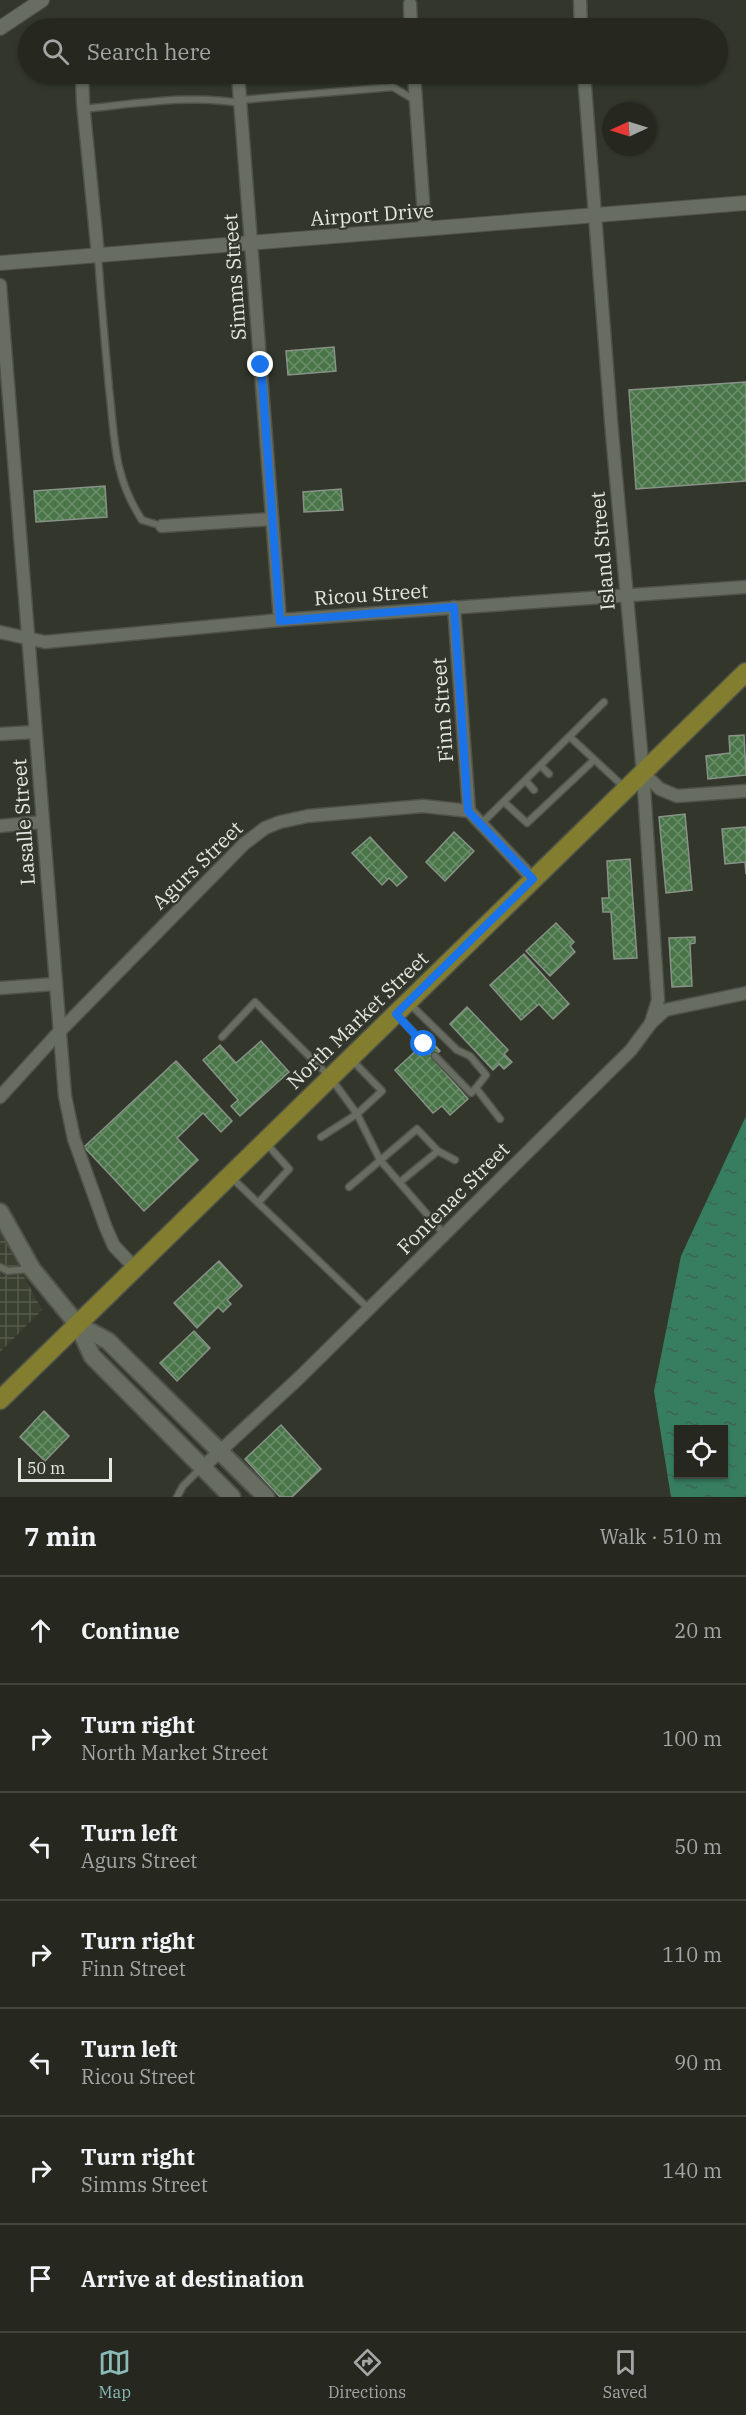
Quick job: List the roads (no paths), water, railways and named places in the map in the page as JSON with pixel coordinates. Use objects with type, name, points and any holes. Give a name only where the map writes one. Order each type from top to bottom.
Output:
[{"type":"main road","name":"North Market Street","points":[[0,1400],[746,672]]},
{"type":"main road","points":[[0,1212],[32,1269],[78,1325],[92,1356],[232,1497]]},
{"type":"main road","points":[[78,1325],[108,1341],[266,1497]]},
{"type":"street","points":[[0,28],[42,0]]},
{"type":"street","points":[[580,0],[581,18]]},
{"type":"street","points":[[410,4],[411,18]]},
{"type":"street","points":[[82,84],[98,255]]},
{"type":"street","name":"Simms Street","points":[[239,84],[280,621]]},
{"type":"street","points":[[415,84],[425,229]]},
{"type":"street","name":"Island Street","points":[[585,84],[626,596],[643,773],[658,1000],[651,1023]]},
{"type":"street","name":"Airport Drive","points":[[0,263],[746,203]]},
{"type":"street","name":"Lasalle Street","points":[[0,285],[64,1096],[74,1139],[106,1228],[114,1246],[135,1268]]},
{"type":"street","points":[[162,526],[272,519]]},
{"type":"street","name":"Ricou Street","points":[[0,632],[45,642],[454,607],[746,587]]},
{"type":"street","name":"Finn Street","points":[[454,607],[468,811]]},
{"type":"street","points":[[0,734],[35,732]]},
{"type":"street","points":[[643,773],[667,794],[677,796],[746,791]]},
{"type":"street","name":"Agurs Street","points":[[0,1097],[58,1032],[244,844],[265,828],[308,816],[412,807],[438,806],[468,811]]},
{"type":"street","points":[[468,811],[533,879]]},
{"type":"street","points":[[0,826],[42,822]]},
{"type":"street","points":[[0,988],[55,984]]},
{"type":"street","name":"Fontenac Street","points":[[203,1467],[300,1377],[631,1050],[660,1014],[674,1007],[746,993]]},
{"type":"lane","points":[[83,109],[185,100],[218,99],[240,102],[393,87],[416,102]]},
{"type":"lane","points":[[98,255],[112,429],[120,477],[128,500],[141,520],[162,526]]},
{"type":"lane","points":[[481,824],[604,702]]},
{"type":"lane","points":[[570,737],[626,789]]},
{"type":"lane","points":[[504,802],[528,823],[545,801],[564,788],[594,760]]},
{"type":"lane","points":[[541,766],[549,774]]},
{"type":"lane","points":[[526,781],[534,790]]},
{"type":"lane","points":[[558,783],[564,788]]},
{"type":"lane","points":[[222,1036],[255,1002],[330,1077],[357,1114],[380,1160],[444,1234]]},
{"type":"lane","points":[[402,1008],[424,1044]]},
{"type":"lane","points":[[402,1008],[457,1050],[470,1056],[486,1076],[471,1093],[435,1056]]},
{"type":"lane","points":[[321,1137],[357,1114],[382,1091],[350,1058]]},
{"type":"lane","points":[[476,1088],[500,1119]]},
{"type":"lane","points":[[349,1187],[417,1129],[438,1151],[456,1160]]},
{"type":"lane","points":[[258,1203],[289,1169],[265,1141]]},
{"type":"lane","points":[[400,1182],[438,1151]]},
{"type":"lane","points":[[230,1176],[369,1309]]},
{"type":"lane","points":[[0,1267],[8,1271],[32,1269]]},
{"type":"lane","points":[[177,1497],[183,1486],[203,1467]]},
{"type":"water","points":[[746,1116],[746,1497],[671,1497],[654,1391],[681,1256]]}]
